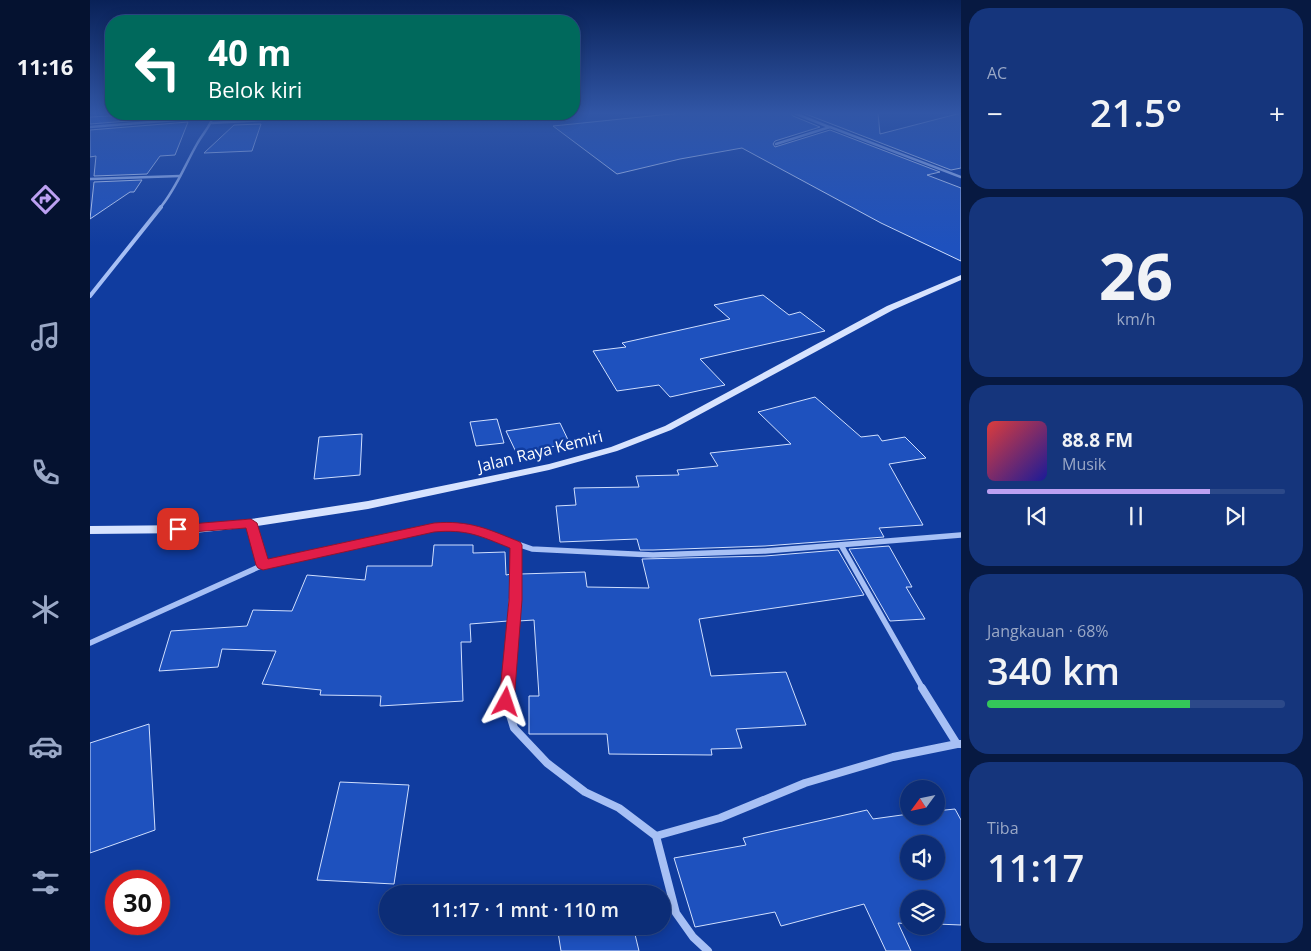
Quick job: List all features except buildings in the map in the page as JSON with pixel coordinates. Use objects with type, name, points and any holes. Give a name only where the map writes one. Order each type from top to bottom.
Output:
[{"type":"street","points":[[90,296],[163,204],[190,157]]},
{"type":"street","points":[[913,157],[961,177]]},
{"type":"street","points":[[90,178],[180,176]]},
{"type":"street","name":"Jalan Raya Kemiri","points":[[90,530],[195,528],[251,523],[368,505],[549,467],[614,449],[668,428],[890,308],[961,277]]},
{"type":"street","points":[[251,523],[263,565]]},
{"type":"street","points":[[90,643],[263,565],[442,527],[457,526],[476,529],[516,545],[538,550],[701,555],[797,550],[841,545],[937,539],[961,535]]},
{"type":"street","points":[[516,545],[516,600],[506,702],[514,728],[547,763],[577,786],[585,792],[619,808],[656,836],[676,913],[693,937],[708,951]]},
{"type":"street","points":[[656,836],[720,818],[805,783],[893,757],[959,744],[929,700],[841,545]]},
{"type":"route","points":[[178,529],[251,523],[263,565],[434,527],[457,526],[476,529],[516,545],[516,600],[506,702]]}]
